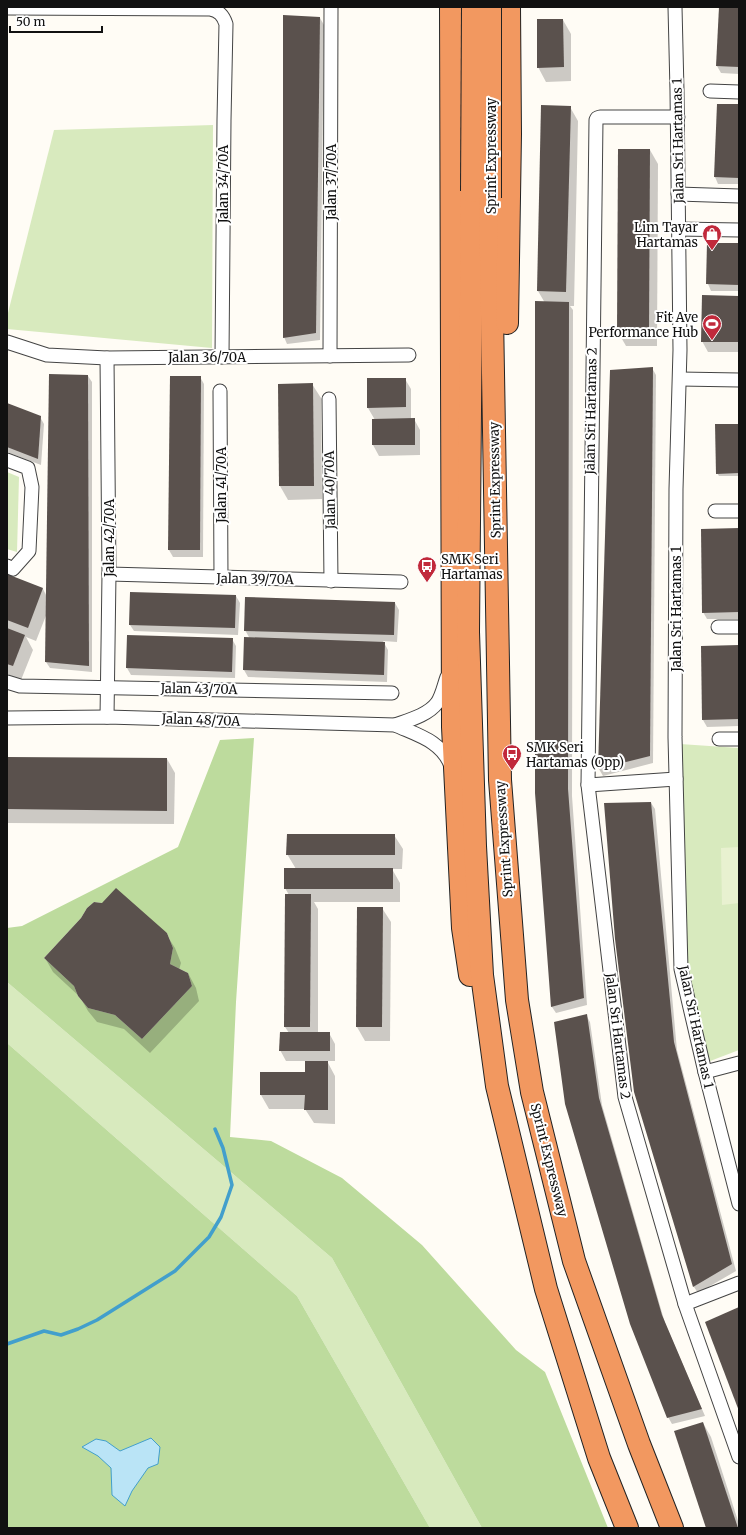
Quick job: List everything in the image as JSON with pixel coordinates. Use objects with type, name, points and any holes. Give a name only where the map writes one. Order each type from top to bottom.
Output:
[{"type":"highway","points":[[445,7],[451,17],[453,727],[463,928],[479,1044],[497,1086]]},
{"type":"highway","name":"Sprint Expressway","points":[[473,7],[481,195],[501,808],[517,1000],[532,1092],[574,1261],[639,1444],[672,1528]]},
{"type":"highway","name":"Sprint Expressway","points":[[490,7],[481,195],[468,632],[475,846],[482,975],[497,1086],[546,1289],[599,1458],[627,1528]]},
{"type":"highway","points":[[451,17],[468,10],[480,8],[487,9],[496,14],[511,13],[504,508],[498,698]]},
{"type":"street","name":"Jalan Sri Hartamas 1","points":[[675,7],[678,117],[680,379],[677,420],[676,489],[676,779],[681,969],[704,1072],[739,1204]]},
{"type":"street","name":"Jalan 34/70A","points":[[7,8],[210,9],[220,13],[226,24],[222,357]]},
{"type":"street","name":"Jalan 37/70A","points":[[330,356],[331,8]]},
{"type":"street","points":[[710,91],[739,92]]},
{"type":"street","name":"Jalan Sri Hartamas 2","points":[[678,117],[600,117],[596,120],[588,785],[624,1097],[685,1304],[739,1457]]},
{"type":"street","points":[[678,194],[739,196]]},
{"type":"street","points":[[678,229],[739,230]]},
{"type":"street","name":"Jalan 36/70A","points":[[7,342],[46,355],[107,358],[409,355]]},
{"type":"street","name":"Jalan 42/70A","points":[[107,358],[109,574],[107,718]]},
{"type":"street","points":[[680,379],[739,380]]},
{"type":"street","name":"Jalan 41/70A","points":[[220,391],[221,578]]},
{"type":"street","name":"Jalan 40/70A","points":[[329,399],[331,581]]},
{"type":"street","points":[[7,460],[28,468],[32,487],[29,551],[14,569],[7,566]]},
{"type":"street","points":[[715,511],[739,511]]},
{"type":"street","name":"Jalan 39/70A","points":[[109,574],[401,582]]},
{"type":"street","points":[[718,627],[739,627]]},
{"type":"street","name":"Jalan 48/70A","points":[[7,718],[107,718],[395,725],[427,712],[436,704],[447,678],[452,652]]},
{"type":"street","name":"Jalan 43/70A","points":[[7,682],[20,686],[392,693]]},
{"type":"street","name":"Jalan 48/70A","points":[[395,725],[437,745],[445,753],[450,764],[456,786]]},
{"type":"street","points":[[719,739],[739,739]]},
{"type":"street","points":[[588,785],[676,779]]},
{"type":"street","points":[[704,1072],[739,1062]]},
{"type":"street","points":[[685,1304],[739,1283]]},
{"type":"green space","points":[[213,125],[212,348],[7,329],[7,317],[54,130]]},
{"type":"green space","points":[[7,472],[19,477],[17,552],[7,549]]},
{"type":"green space","points":[[254,738],[236,1002],[230,1137],[271,1141],[342,1178],[422,1245],[516,1350],[545,1372],[608,1528],[482,1528],[332,1258],[7,982],[7,928],[22,926],[178,847],[220,740]],"holes":[[[94,902],[102,903],[167,933],[173,948],[170,964],[188,973],[192,986],[142,1039],[115,1015],[88,1008],[78,996],[74,986],[44,958],[81,918],[87,908]]]},
{"type":"green space","points":[[680,744],[739,748],[739,1050],[705,1063],[683,968]]},
{"type":"green space","points":[[739,847],[739,903],[722,905],[721,848]]},
{"type":"green space","points":[[7,982],[332,1258],[482,1528],[430,1528],[297,1296],[7,1043]]},
{"type":"green space","points":[[7,1043],[297,1296],[430,1528],[7,1528]]},
{"type":"water","points":[[151,1438],[160,1447],[158,1464],[148,1468],[132,1491],[125,1506],[112,1495],[111,1468],[98,1456],[82,1447],[96,1439],[106,1441],[120,1451]]},
{"type":"building","points":[[719,7],[739,7],[739,67],[716,66]]},
{"type":"building","points":[[283,15],[320,17],[316,333],[283,338]]},
{"type":"building","points":[[537,19],[563,19],[564,67],[537,68]]},
{"type":"building","points":[[717,104],[739,104],[739,178],[714,177]]},
{"type":"building","points":[[541,105],[571,106],[566,292],[537,291]]},
{"type":"building","points":[[618,149],[650,149],[649,333],[617,333]]},
{"type":"building","points":[[707,243],[739,243],[739,285],[706,284]]},
{"type":"building","points":[[702,295],[739,296],[739,342],[701,342]]},
{"type":"building","points":[[535,301],[569,302],[568,789],[584,998],[551,1007],[535,793]]},
{"type":"building","points":[[653,367],[650,756],[598,769],[610,370]]},
{"type":"building","points":[[49,374],[88,375],[89,666],[45,662]]},
{"type":"building","points":[[170,376],[201,376],[200,550],[168,550]]},
{"type":"building","points":[[367,378],[406,378],[406,407],[367,408]]},
{"type":"building","points":[[313,383],[314,486],[279,486],[278,384]]},
{"type":"building","points":[[7,403],[41,416],[38,459],[7,447]]},
{"type":"building","points":[[415,418],[415,445],[372,445],[372,419]]},
{"type":"building","points":[[715,424],[739,424],[739,473],[716,474]]},
{"type":"building","points":[[739,528],[739,612],[702,613],[701,529]]},
{"type":"building","points":[[7,574],[43,588],[28,628],[7,620]]},
{"type":"building","points":[[130,592],[236,595],[235,628],[129,625]]},
{"type":"building","points":[[245,597],[395,602],[394,635],[244,631]]},
{"type":"building","points":[[7,628],[25,635],[13,666],[7,664]]},
{"type":"building","points":[[127,635],[233,638],[232,672],[126,668]]},
{"type":"building","points":[[244,637],[385,642],[384,675],[243,670]]},
{"type":"building","points":[[739,645],[739,719],[702,720],[701,646]]},
{"type":"building","points":[[7,757],[167,758],[167,811],[7,809]]},
{"type":"building","points":[[651,802],[674,1042],[732,1264],[693,1287],[634,1092],[615,939],[604,803]]},
{"type":"building","points":[[287,834],[395,834],[395,855],[286,855]]},
{"type":"building","points":[[284,868],[393,868],[393,889],[284,889]]},
{"type":"building","points":[[116,888],[167,933],[173,948],[170,964],[188,973],[192,986],[142,1039],[115,1015],[88,1008],[78,996],[74,986],[44,958],[81,918],[87,908],[94,902],[102,903]]},
{"type":"building","points":[[285,894],[311,894],[310,1027],[284,1027]]},
{"type":"building","points":[[357,907],[383,907],[382,1027],[356,1027]]},
{"type":"building","points":[[587,1014],[599,1098],[662,1315],[702,1409],[667,1418],[630,1324],[565,1104],[554,1022]]},
{"type":"building","points":[[280,1032],[330,1032],[330,1051],[279,1051]]},
{"type":"building","points":[[305,1061],[328,1061],[328,1110],[304,1110],[305,1095],[260,1095],[260,1072],[305,1072]]},
{"type":"building","points":[[739,1307],[739,1411],[705,1322]]},
{"type":"building","points":[[703,1422],[738,1528],[706,1528],[674,1431]]},
{"type":"waterway","points":[[7,1344],[44,1331],[61,1335],[97,1320],[175,1271],[209,1237],[221,1217],[232,1185],[223,1148],[215,1129]]},
{"type":"place","name":"Lim Tayar Hartamas","points":[[712,251]]},
{"type":"place","name":"Fit Ave Performance Hub","points":[[712,341]]},
{"type":"place","name":"SMK Seri Hartamas","points":[[427,583]]},
{"type":"place","name":"SMK Seri Hartamas (Opp)","points":[[512,771]]}]
